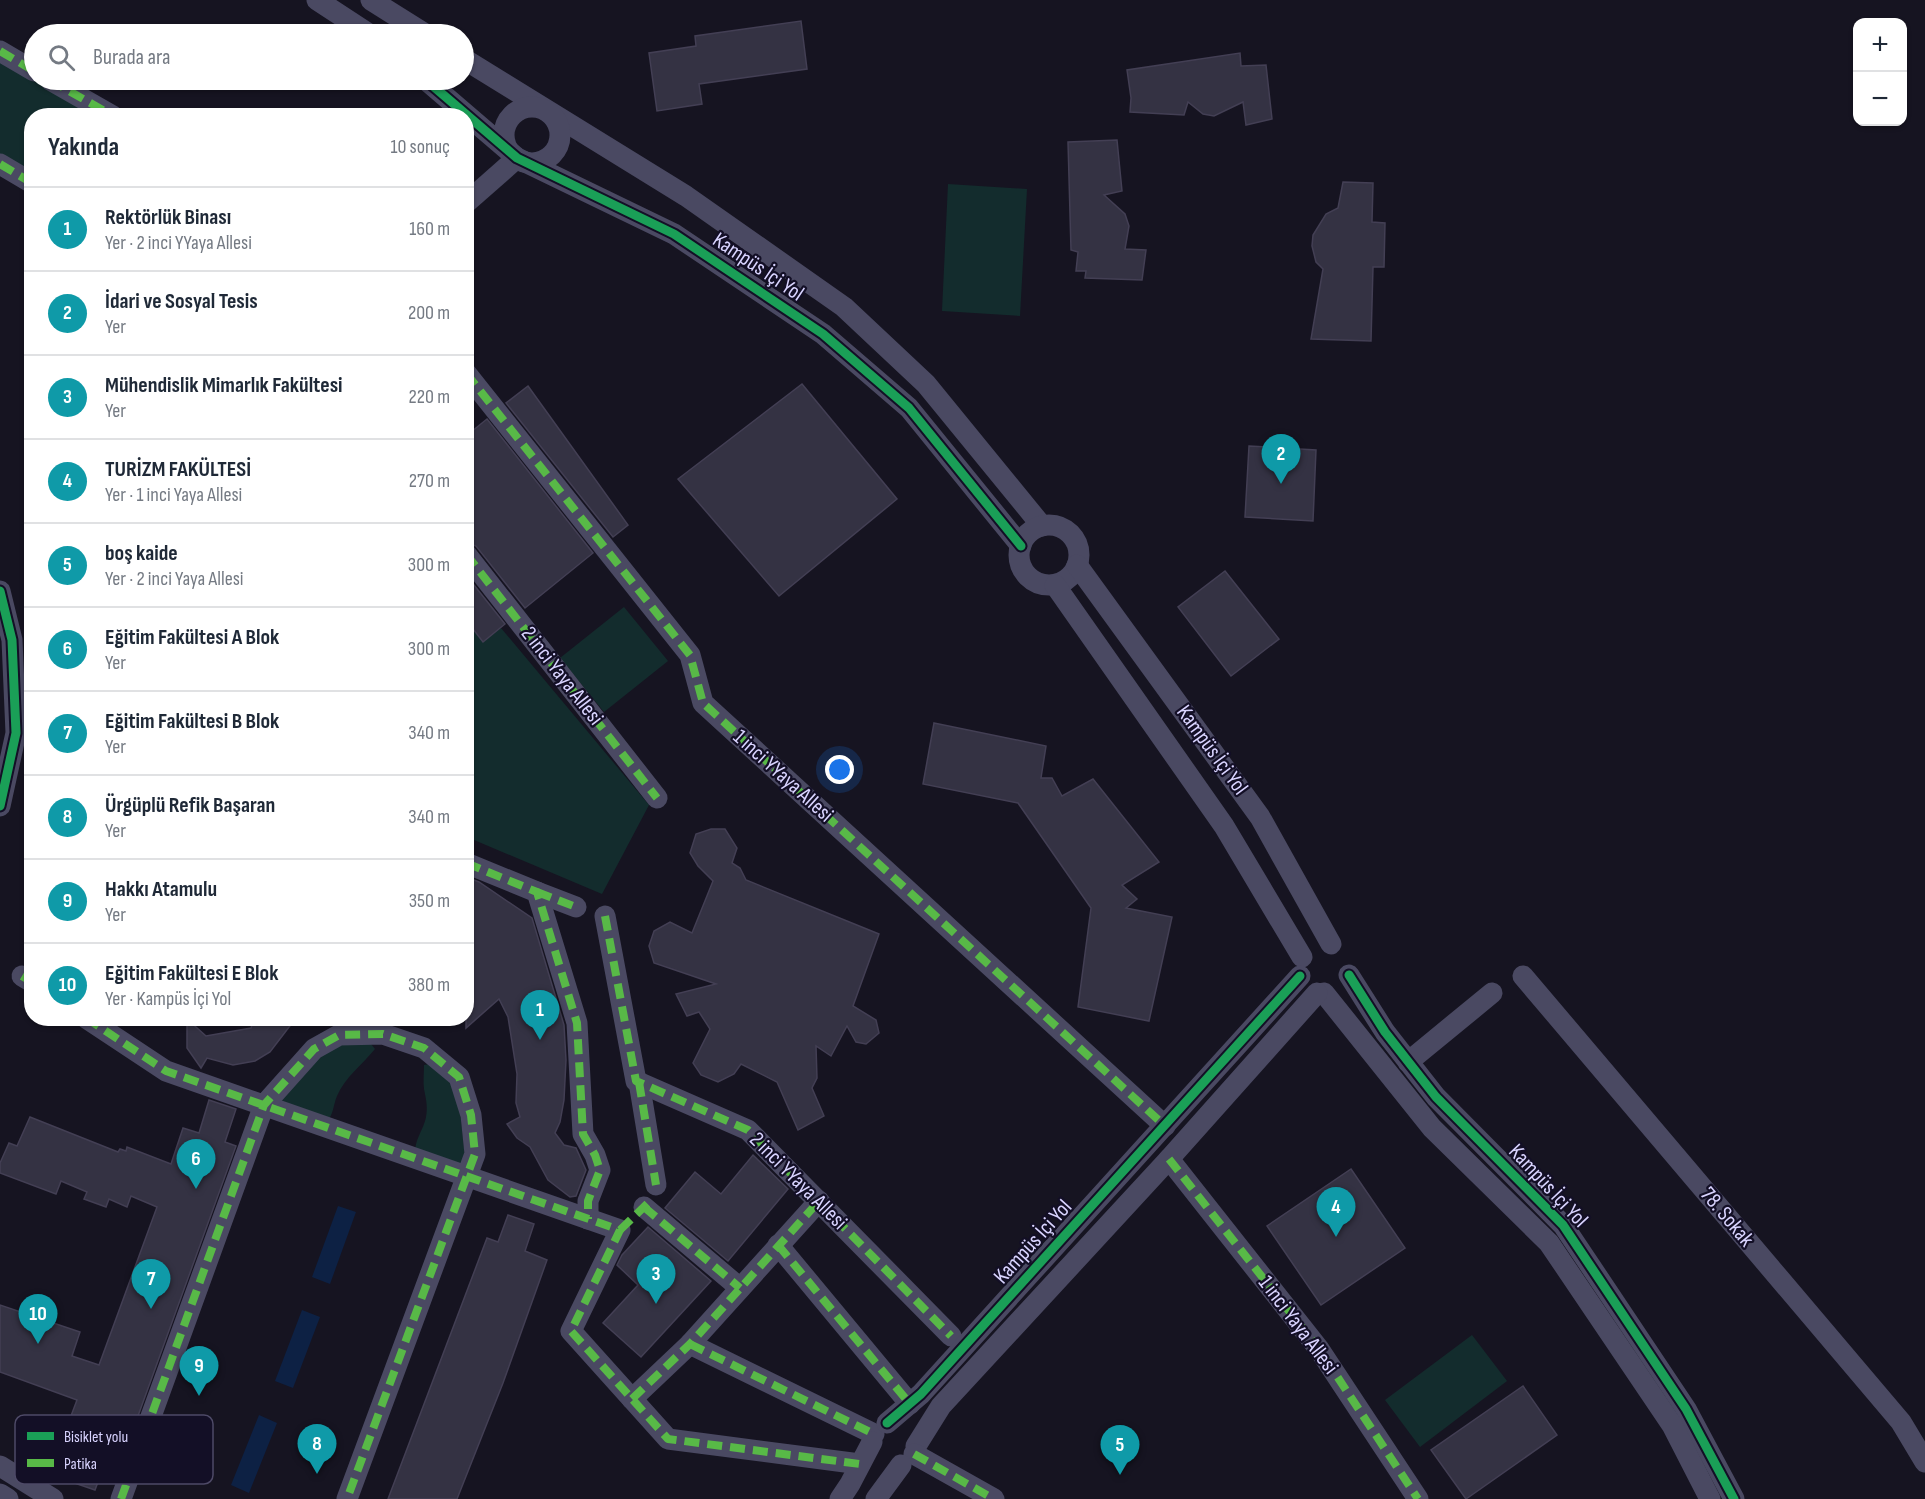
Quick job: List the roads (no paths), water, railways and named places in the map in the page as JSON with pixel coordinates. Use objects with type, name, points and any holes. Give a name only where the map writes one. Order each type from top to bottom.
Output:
[{"type":"street","points":[[317,0],[354,24]]},
{"type":"street","points":[[371,0],[409,24]]},
{"type":"street","points":[[0,51],[24,65]]},
{"type":"street","name":"Kampüs İçi Yol","points":[[474,65],[686,196],[844,307],[926,384],[1042,526]]},
{"type":"street","points":[[68,90],[99,108]]},
{"type":"street","name":"Kampüs İçi Yol","points":[[438,90],[459,108]]},
{"type":"street","points":[[525,108],[542,108],[549,113],[559,126],[560,135],[555,150],[543,160],[534,162],[517,158],[506,144],[506,126],[510,118],[525,108]]},
{"type":"street","name":"Kampüs İçi Yol","points":[[474,121],[517,158],[675,234],[823,334],[909,408],[1021,546]]},
{"type":"street","points":[[474,195],[517,158]]},
{"type":"street","points":[[0,164],[24,178]]},
{"type":"street","name":"1 inci YYaya Allesi","points":[[474,383],[690,655],[703,703],[1165,1126]]},
{"type":"street","points":[[1053,525],[1063,529],[1072,535],[1077,544],[1079,555],[1077,566],[1065,581],[1055,585],[1045,585],[1027,575],[1019,556],[1026,537],[1033,530],[1042,526],[1053,525]]},
{"type":"street","name":"2 inci Yaya Allesi","points":[[474,564],[657,798]]},
{"type":"street","name":"Kampüs İçi Yol","points":[[1077,566],[1260,817],[1331,944]]},
{"type":"street","name":"Kampüs İçi Yol","points":[[840,1499],[878,1433],[921,1394],[1165,1126],[1301,966],[1224,826],[1055,585]]},
{"type":"street","points":[[0,591],[12,640],[16,733],[0,806]]},
{"type":"street","points":[[474,866],[576,907]]},
{"type":"street","points":[[537,892],[577,1023],[583,1134],[595,1155],[600,1170],[588,1201],[588,1219]]},
{"type":"street","points":[[605,916],[636,1080],[639,1082],[650,1197],[740,1288]]},
{"type":"street","points":[[1321,943],[1331,944],[1340,948],[1346,956],[1349,975],[1336,991],[1320,993],[1308,988],[1301,981],[1301,966],[1312,946],[1321,943]]},
{"type":"street","name":"Kampüs İçi Yol","points":[[1349,975],[1385,1032],[1436,1097],[1563,1225],[1686,1409],[1734,1499]]},
{"type":"street","name":"78. Sokak","points":[[1523,976],[1901,1422],[1925,1462]]},
{"type":"street","name":"Kampüs İçi Yol","points":[[876,1499],[911,1455],[941,1406],[1320,993],[1432,1128],[1549,1243],[1672,1425],[1710,1499]]},
{"type":"street","points":[[1408,1062],[1492,993]]},
{"type":"street","points":[[98,1026],[166,1071],[620,1230]]},
{"type":"street","points":[[151,1415],[264,1105],[314,1049],[339,1035],[383,1034],[424,1048],[459,1077],[471,1115],[475,1154],[347,1499]]},
{"type":"street","name":"2 inci YYaya Allesi","points":[[639,1082],[748,1130],[951,1336]]},
{"type":"street","name":"1 inci Yaya Allesi","points":[[1168,1159],[1319,1350],[1418,1499]]},
{"type":"street","points":[[650,1197],[620,1230],[571,1331],[668,1439],[861,1464]]},
{"type":"street","points":[[632,1399],[690,1344],[819,1201]]},
{"type":"street","points":[[778,1245],[910,1404]]},
{"type":"street","points":[[1006,1300],[1022,1319]]},
{"type":"street","points":[[690,1344],[878,1433]]},
{"type":"street","points":[[911,1455],[994,1499]]},
{"type":"street","points":[[0,1466],[15,1476]]},
{"type":"street","points":[[28,1484],[52,1499]]},
{"type":"street","points":[[121,1499],[126,1484]]},
{"type":"street","points":[[0,1494],[8,1499]]},
{"type":"water","points":[[338,1206],[356,1212],[330,1284],[312,1277]]},
{"type":"water","points":[[302,1310],[320,1317],[293,1388],[275,1381]]},
{"type":"water","points":[[259,1415],[277,1423],[249,1493],[231,1485]]},
{"type":"place","name":"İdari ve Sosyal Tesis","points":[[1281,484]]},
{"type":"place","name":"Rektörlük Binası","points":[[540,1040]]},
{"type":"place","name":"Eğitim Fakültesi A Blok","points":[[196,1189]]},
{"type":"place","name":"TURİZM FAKÜLTESİ","points":[[1336,1237]]},
{"type":"place","name":"Mühendislik Mimarlık Fakültesi","points":[[656,1304]]},
{"type":"place","name":"Eğitim Fakültesi B Blok","points":[[151,1309]]},
{"type":"place","name":"Eğitim Fakültesi E Blok","points":[[38,1344]]},
{"type":"place","name":"Hakkı Atamulu","points":[[199,1396]]},
{"type":"place","name":"Ürgüplü Refik Başaran","points":[[317,1474]]},
{"type":"place","name":"boş kaide","points":[[1120,1475]]}]
